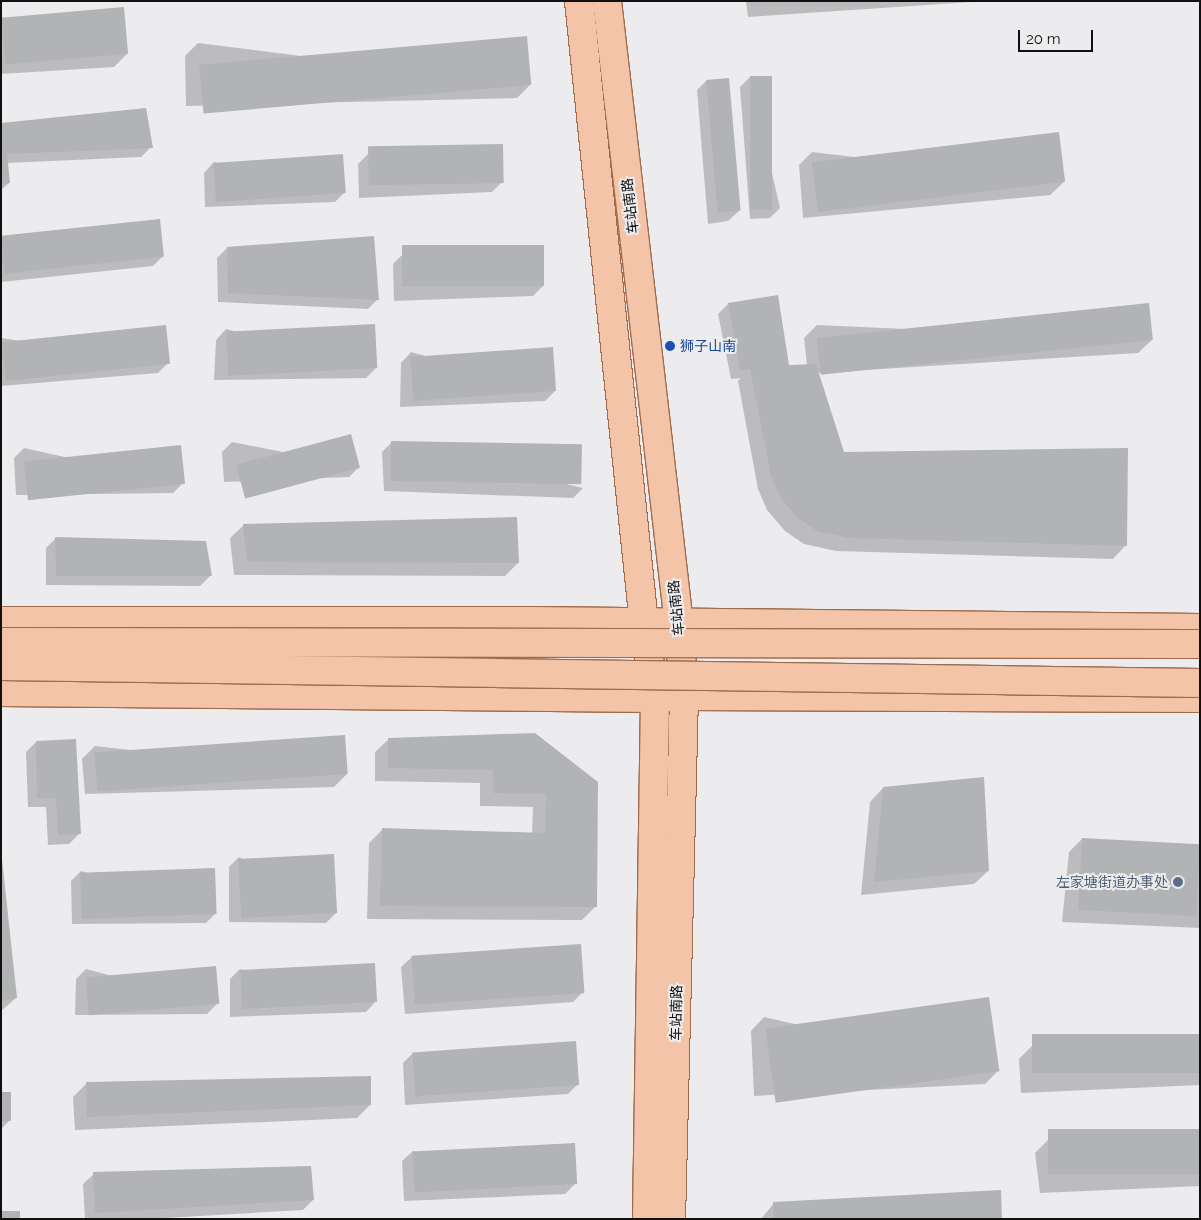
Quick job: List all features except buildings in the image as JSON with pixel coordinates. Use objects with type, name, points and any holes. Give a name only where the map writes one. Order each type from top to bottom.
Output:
[{"type":"main road","name":"车站南路","points":[[579,1],[644,624],[655,698],[647,1219]]},
{"type":"main road","name":"车站南路","points":[[607,1],[679,624],[684,696],[672,1219]]},
{"type":"main road","points":[[1,621],[530,622],[1200,628]]},
{"type":"main road","points":[[1,642],[1200,644]]},
{"type":"main road","points":[[1,666],[1200,684]]},
{"type":"main road","points":[[1,692],[655,698],[684,696],[1200,698]]},
{"type":"place","name":"狮子山南","points":[[670,346]]},
{"type":"place","name":"左家塘街道办事处","points":[[1178,882]]}]
